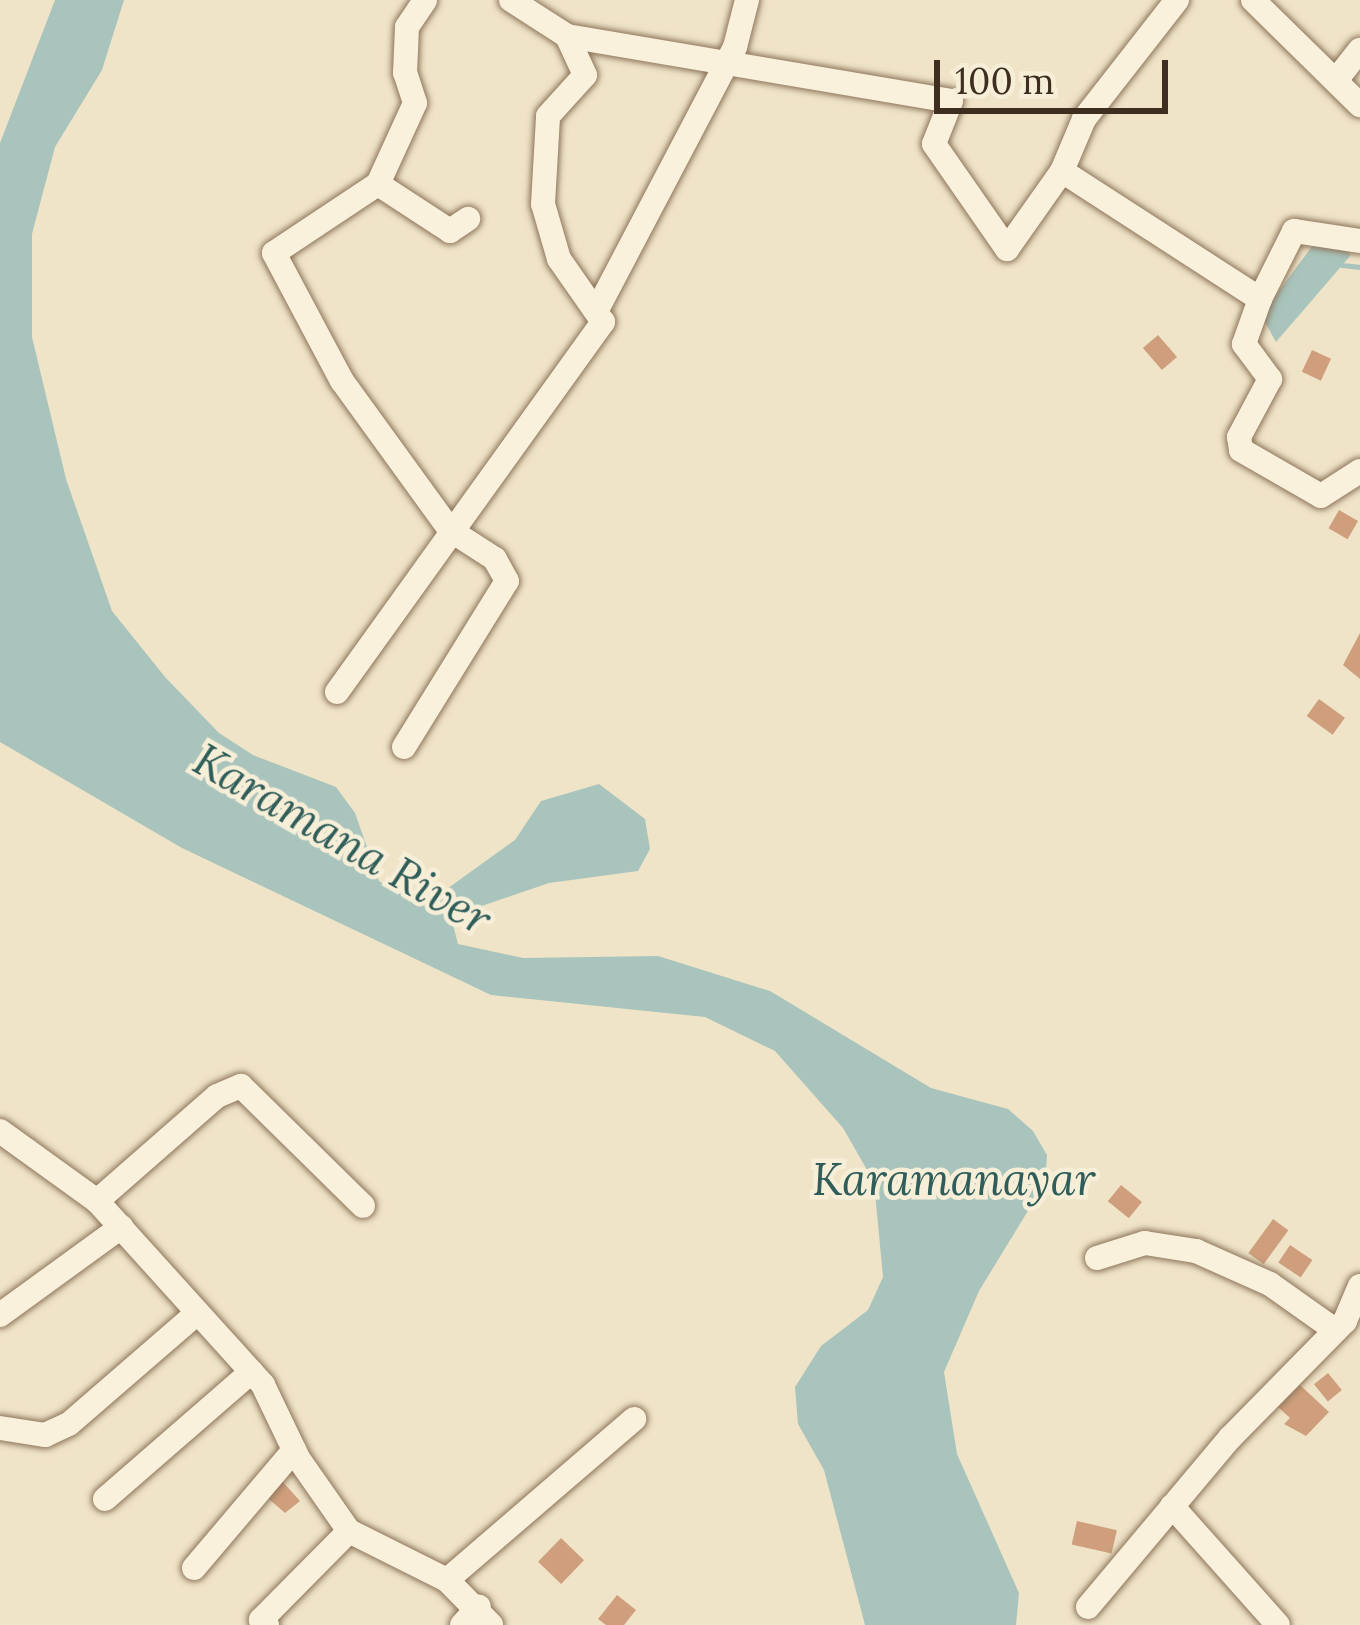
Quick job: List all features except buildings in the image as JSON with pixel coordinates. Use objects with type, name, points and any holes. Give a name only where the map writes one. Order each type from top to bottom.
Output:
[{"type":"street","points":[[404,747],[507,581],[495,560],[450,530],[342,381],[277,268],[274,253],[288,238],[378,184],[415,103],[405,74],[407,27],[425,0]]},
{"type":"street","points":[[511,0],[566,36],[951,101],[934,144],[1007,249],[1062,171],[1084,119],[1177,0]]},
{"type":"street","points":[[337,692],[450,530],[599,333],[599,306],[744,26],[747,0]]},
{"type":"street","points":[[1253,0],[1360,105]]},
{"type":"street","points":[[566,36],[586,75],[548,116],[543,204],[559,259],[599,306]]},
{"type":"street","points":[[1336,79],[1360,50]]},
{"type":"street","points":[[1062,171],[1260,299]]},
{"type":"street","points":[[378,184],[450,231],[469,219]]},
{"type":"street","points":[[1360,241],[1294,231],[1244,344],[1270,379],[1239,437],[1241,450],[1322,496],[1360,471]]},
{"type":"street","points":[[97,1201],[217,1096],[241,1086],[363,1206]]},
{"type":"street","points":[[0,1131],[97,1201],[251,1372],[294,1450],[349,1531],[448,1580],[478,1619]]},
{"type":"street","points":[[0,1315],[121,1227]]},
{"type":"street","points":[[1097,1258],[1145,1243],[1196,1251],[1348,1321]]},
{"type":"street","points":[[1088,1607],[1172,1506],[1348,1321],[1360,1286]]},
{"type":"street","points":[[0,1428],[45,1436],[69,1424],[197,1313]]},
{"type":"street","points":[[105,1499],[251,1372]]},
{"type":"street","points":[[448,1580],[634,1419]]},
{"type":"street","points":[[194,1568],[294,1450]]},
{"type":"street","points":[[1172,1506],[1278,1625]]},
{"type":"street","points":[[267,1625],[261,1620],[349,1531]]},
{"type":"water","name":"Karamanayar","points":[[55,0],[124,0],[102,70],[55,147],[32,234],[32,337],[66,479],[112,611],[165,677],[219,733],[253,755],[336,787],[355,813],[379,881],[397,893],[422,898],[444,891],[515,840],[541,801],[599,784],[645,819],[650,849],[638,871],[549,883],[470,910],[452,921],[458,944],[523,958],[658,956],[770,991],[931,1088],[1008,1109],[1033,1131],[1047,1155],[1045,1183],[979,1291],[944,1372],[957,1454],[1019,1593],[1016,1625],[865,1625],[824,1470],[798,1424],[795,1387],[821,1346],[868,1310],[883,1277],[874,1182],[843,1128],[775,1051],[705,1017],[491,995],[182,848],[0,742],[0,143]]},
{"type":"water","points":[[1325,229],[1351,255],[1276,342],[1261,315]]},
{"type":"waterway","points":[[1342,265],[1360,267]]},
{"type":"water label","name":"Karamana River","points":[[343,839]]}]
